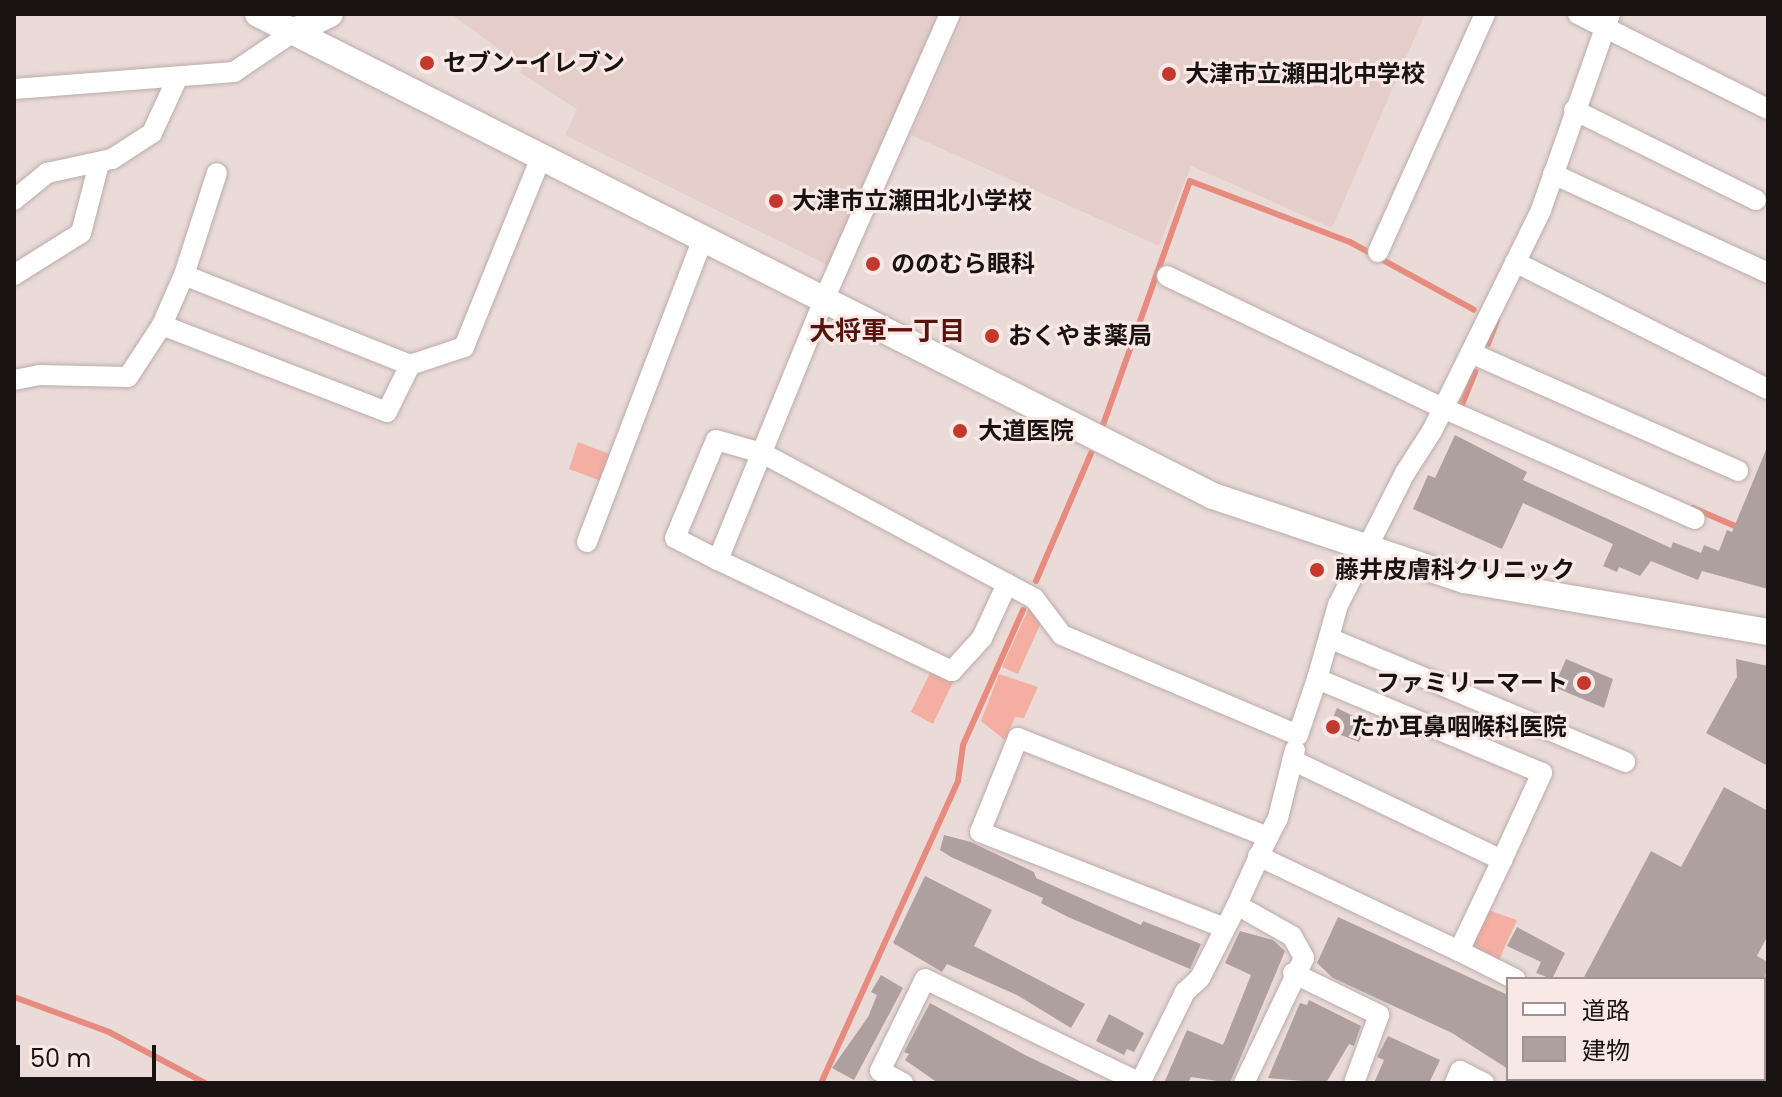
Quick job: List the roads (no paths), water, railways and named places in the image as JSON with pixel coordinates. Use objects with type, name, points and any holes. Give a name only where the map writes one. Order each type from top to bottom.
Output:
[{"type":"street","points":[[258,14],[1213,496],[1366,552],[1464,580],[1768,632]]},
{"type":"street","points":[[14,89],[177,79],[234,72],[293,32],[330,14]]},
{"type":"street","points":[[718,560],[824,300],[950,14]]},
{"type":"street","points":[[1378,252],[1485,14]]},
{"type":"street","points":[[1578,14],[1608,20],[1768,109]]},
{"type":"street","points":[[903,1083],[880,1071],[925,979],[1140,1083],[1237,905],[1278,818],[1298,735],[1338,605],[1443,408],[1515,262],[1553,174],[1608,20]]},
{"type":"street","points":[[14,200],[47,173],[99,164],[152,133],[177,79]]},
{"type":"street","points":[[1574,110],[1756,200]]},
{"type":"street","points":[[184,275],[410,365],[464,347],[541,157]]},
{"type":"street","points":[[14,275],[81,233],[99,164]]},
{"type":"street","points":[[14,380],[39,375],[128,377],[162,325],[184,275],[217,173]]},
{"type":"street","points":[[1553,174],[1768,273]]},
{"type":"street","points":[[587,542],[703,239]]},
{"type":"street","points":[[1515,262],[1768,389]]},
{"type":"street","points":[[1167,276],[1443,408],[1695,519]]},
{"type":"street","points":[[162,325],[387,412],[410,365]]},
{"type":"street","points":[[1471,353],[1738,471]]},
{"type":"street","points":[[1007,584],[982,638],[952,671],[675,538],[716,440],[762,453],[1034,598],[1062,635],[1298,735]]},
{"type":"street","points":[[1329,638],[1625,762]]},
{"type":"street","points":[[1317,679],[1542,773],[1459,951]]},
{"type":"street","points":[[1225,928],[980,832],[1006,759],[1018,738],[1263,846],[1511,977]]},
{"type":"street","points":[[1292,760],[1502,860]]},
{"type":"street","points":[[1237,905],[1292,936],[1304,958],[1293,973],[1244,1083]]},
{"type":"street","points":[[1293,973],[1379,1015],[1354,1083]]},
{"type":"street","points":[[1455,1083],[1460,1071],[1484,1083]]},
{"type":"waterway","points":[[1103,425],[1190,181],[1350,242],[1474,310]]},
{"type":"waterway","points":[[1488,344],[1497,321]]},
{"type":"waterway","points":[[1466,410],[1461,407],[1475,372]]},
{"type":"waterway","points":[[1036,581],[1091,453]]},
{"type":"waterway","points":[[1693,508],[1742,529]]},
{"type":"waterway","points":[[822,1081],[958,781],[963,745],[1023,610]]},
{"type":"waterway","points":[[14,997],[109,1032],[205,1083]]},
{"type":"place","name":"セブン-イレブン","points":[[427,63]]},
{"type":"place","name":"大津市立瀬田北中学校","points":[[1169,74]]},
{"type":"place","name":"大津市立瀬田北小学校","points":[[776,201]]},
{"type":"place","name":"ののむら眼科","points":[[873,264]]},
{"type":"place","name":"おくやま薬局","points":[[992,336]]},
{"type":"place","name":"大道医院","points":[[960,431]]},
{"type":"place","name":"藤井皮膚科クリニック","points":[[1317,570]]},
{"type":"place","name":"ファミリーマート","points":[[1584,683]]},
{"type":"place","name":"たか耳鼻咽喉科医院","points":[[1333,727]]},
{"type":"district","name":"大将軍一丁目","points":[[887,332]]}]
